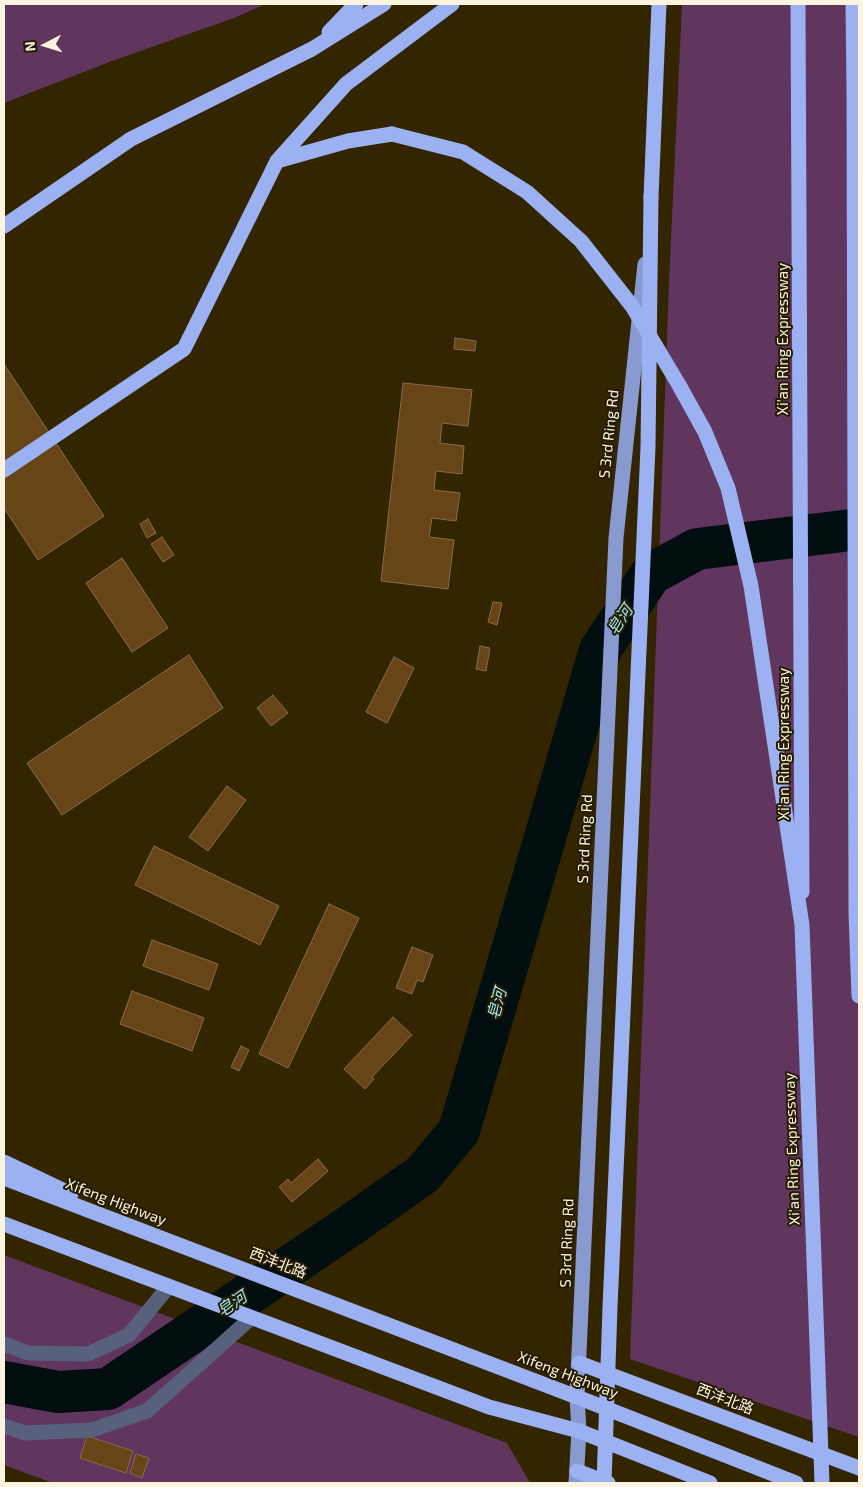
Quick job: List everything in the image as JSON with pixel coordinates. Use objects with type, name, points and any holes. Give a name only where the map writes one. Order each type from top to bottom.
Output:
[{"type":"highway","points":[[312,49],[356,4]]},
{"type":"highway","points":[[4,226],[131,139],[312,49],[384,4]]},
{"type":"highway","points":[[7,468],[184,349],[277,161],[346,84],[452,4]]},
{"type":"highway","name":"S 3rd Ring Rd","points":[[604,1483],[648,447],[651,197],[659,4]]},
{"type":"highway","name":"Xi'an Ring Expressway","points":[[798,4],[802,925],[822,1483]]},
{"type":"highway","points":[[852,4],[854,91],[856,894],[859,996]]},
{"type":"highway","points":[[854,91],[859,10]]},
{"type":"highway","points":[[277,161],[348,141],[392,134],[463,152],[528,192],[581,241],[632,306],[705,432],[728,488],[751,586],[802,925]]},
{"type":"highway","points":[[4,1162],[162,1239]]},
{"type":"highway","name":"Xifeng Highway","points":[[4,1178],[216,1258]]},
{"type":"highway","points":[[4,1224],[489,1407],[579,1431],[710,1483]]},
{"type":"highway","name":"西沣北路","points":[[216,1258],[327,1300]]},
{"type":"highway","name":"Xifeng Highway","points":[[327,1300],[796,1483]]},
{"type":"highway","name":"西沣北路","points":[[579,1363],[859,1468]]},
{"type":"highway","points":[[577,1477],[608,1483]]},
{"type":"main road","name":"S 3rd Ring Rd","points":[[577,1477],[579,1431],[577,1397],[616,538],[651,197]]},
{"type":"lane","points":[[4,1344],[28,1352],[88,1354],[128,1335],[168,1287]]},
{"type":"lane","points":[[4,1426],[25,1433],[92,1430],[146,1411],[250,1318]]},
{"type":"shaded area","points":[[4,4],[265,4],[234,18],[112,61],[4,103]]},
{"type":"shaded area","points":[[682,4],[859,4],[859,1437],[630,1359],[669,282]]},
{"type":"shaded area","points":[[4,1255],[507,1443],[530,1483],[53,1483],[4,1465]]},
{"type":"building","points":[[455,338],[476,341],[475,351],[454,349]]},
{"type":"building","points":[[4,364],[104,516],[38,560],[4,508]]},
{"type":"building","points":[[403,383],[472,390],[468,426],[442,423],[440,443],[464,446],[462,474],[436,471],[434,490],[460,493],[456,521],[432,518],[429,537],[454,540],[448,589],[381,581]]},
{"type":"building","points":[[148,519],[156,533],[147,538],[140,524]]},
{"type":"building","points":[[162,537],[174,555],[163,562],[151,544]]},
{"type":"building","points":[[122,558],[168,628],[132,652],[86,583]]},
{"type":"building","points":[[493,602],[502,603],[497,625],[488,622]]},
{"type":"building","points":[[480,646],[490,648],[486,671],[476,669]]},
{"type":"building","points":[[189,655],[223,708],[62,815],[27,763]]},
{"type":"building","points":[[394,657],[414,668],[387,723],[366,712]]},
{"type":"building","points":[[273,695],[288,713],[271,726],[257,708]]},
{"type":"building","points":[[227,786],[246,800],[208,851],[189,837]]},
{"type":"building","points":[[154,846],[279,906],[260,945],[135,885]]},
{"type":"building","points":[[329,904],[359,918],[288,1068],[259,1054]]},
{"type":"building","points":[[152,940],[218,964],[209,990],[143,966]]},
{"type":"building","points":[[412,947],[433,955],[423,982],[417,980],[412,994],[396,988]]},
{"type":"building","points":[[132,991],[204,1018],[192,1051],[120,1024]]},
{"type":"building","points":[[393,1017],[412,1035],[372,1077],[374,1079],[365,1089],[344,1069]]},
{"type":"building","points":[[241,1046],[249,1050],[239,1071],[231,1067]]},
{"type":"building","points":[[318,1159],[328,1171],[292,1202],[279,1187],[288,1179],[291,1183]]},
{"type":"building","points":[[87,1436],[133,1451],[126,1473],[80,1458]]},
{"type":"building","points":[[136,1454],[149,1458],[142,1478],[130,1473]]},
{"type":"waterway","name":"皂河","points":[[4,1382],[58,1392],[108,1389],[351,1225],[423,1174],[459,1131],[600,650],[651,574],[697,549],[859,529]]}]
